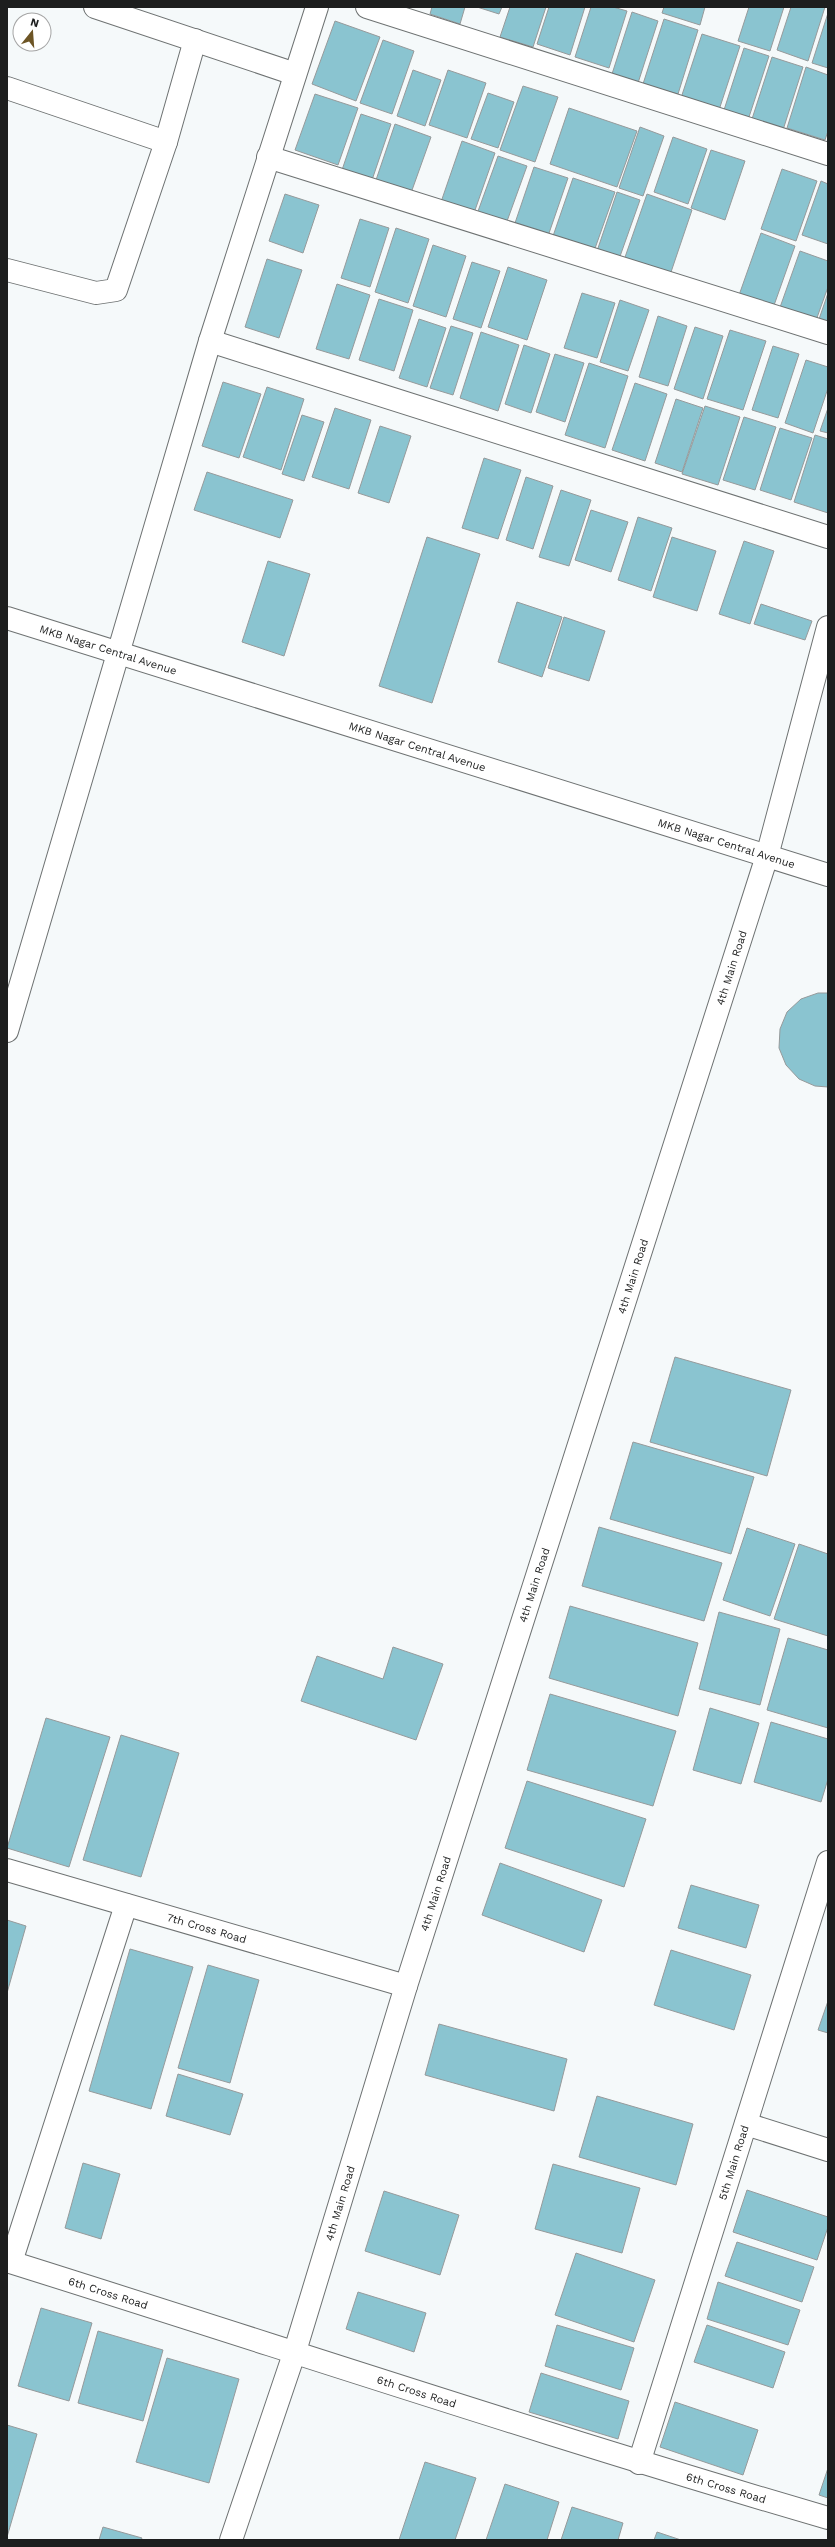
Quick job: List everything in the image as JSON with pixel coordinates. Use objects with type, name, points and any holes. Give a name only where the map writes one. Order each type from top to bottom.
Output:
[{"type":"street","points":[[95,7],[295,74]]},
{"type":"street","points":[[8,1025],[120,651],[210,341],[317,7]]},
{"type":"street","points":[[367,7],[828,154]]},
{"type":"street","points":[[7,270],[96,293],[116,290],[166,142],[195,40]]},
{"type":"street","points":[[7,88],[166,142]]},
{"type":"street","points":[[268,157],[828,332]]},
{"type":"street","points":[[210,341],[828,537]]},
{"type":"street","name":"MKB Nagar Central Avenue","points":[[7,618],[120,651],[828,875]]},
{"type":"street","name":"4th Main Road","points":[[231,2540],[295,2351],[406,1986],[767,856],[828,627]]},
{"type":"street","name":"5th Main Road","points":[[639,2463],[746,2124],[823,1893],[828,1862]]},
{"type":"street","name":"7th Cross Road","points":[[7,1870],[406,1986]]},
{"type":"street","points":[[9,2262],[126,1905]]},
{"type":"street","points":[[746,2124],[828,2150]]},
{"type":"street","name":"6th Cross Road","points":[[9,2262],[295,2351],[639,2463],[828,2518]]},
{"type":"building","points":[[432,7],[465,7],[460,24],[430,14]]},
{"type":"building","points":[[477,7],[502,7],[499,14]]},
{"type":"building","points":[[510,7],[546,7],[533,47],[500,37]]},
{"type":"building","points":[[549,7],[585,7],[570,55],[537,44]]},
{"type":"building","points":[[591,7],[613,7],[627,11],[609,68],[575,57]]},
{"type":"building","points":[[664,7],[705,7],[700,25],[662,13]]},
{"type":"building","points":[[749,7],[784,7],[770,51],[738,41]]},
{"type":"building","points":[[791,7],[825,7],[808,61],[777,50]]},
{"type":"building","points":[[632,12],[658,21],[638,83],[612,74]]},
{"type":"building","points":[[828,13],[828,68],[812,63]]},
{"type":"building","points":[[664,19],[698,30],[678,94],[643,84]]},
{"type":"building","points":[[335,21],[380,37],[356,101],[312,84]]},
{"type":"building","points":[[702,34],[740,46],[719,110],[681,98]]},
{"type":"building","points":[[383,40],[414,51],[392,114],[360,103]]},
{"type":"building","points":[[744,48],[769,56],[749,117],[724,110]]},
{"type":"building","points":[[772,57],[803,67],[783,130],[752,119]]},
{"type":"building","points":[[806,67],[828,75],[828,131],[825,140],[787,128]]},
{"type":"building","points":[[413,70],[441,80],[425,126],[397,116]]},
{"type":"building","points":[[448,70],[486,83],[467,138],[429,125]]},
{"type":"building","points":[[523,86],[558,97],[535,162],[500,150]]},
{"type":"building","points":[[488,93],[514,102],[498,148],[471,139]]},
{"type":"building","points":[[315,94],[358,108],[338,165],[295,150]]},
{"type":"building","points":[[569,108],[637,131],[617,187],[550,164]]},
{"type":"building","points":[[361,114],[391,124],[372,180],[342,170]]},
{"type":"building","points":[[395,124],[431,137],[411,193],[376,180]]},
{"type":"building","points":[[640,127],[664,136],[643,196],[619,188]]},
{"type":"building","points":[[673,137],[707,149],[688,204],[654,192]]},
{"type":"building","points":[[462,141],[495,153],[474,213],[441,202]]},
{"type":"building","points":[[711,150],[745,161],[725,220],[691,208]]},
{"type":"building","points":[[498,156],[527,166],[506,224],[477,214]]},
{"type":"building","points":[[534,167],[568,178],[547,239],[514,226]]},
{"type":"building","points":[[782,169],[817,181],[796,241],[761,229]]},
{"type":"building","points":[[573,178],[615,192],[593,254],[552,239]]},
{"type":"building","points":[[821,181],[828,184],[828,244],[802,235]]},
{"type":"building","points":[[617,192],[640,200],[618,262],[596,254]]},
{"type":"building","points":[[285,194],[319,205],[303,253],[269,241]]},
{"type":"building","points":[[647,194],[692,210],[669,278],[623,263]]},
{"type":"building","points":[[360,219],[389,228],[370,287],[341,278]]},
{"type":"building","points":[[396,228],[429,239],[408,303],[375,292]]},
{"type":"building","points":[[761,233],[795,246],[772,311],[738,298]]},
{"type":"building","points":[[433,245],[466,256],[446,317],[413,306]]},
{"type":"building","points":[[800,251],[828,261],[828,287],[814,326],[778,313]]},
{"type":"building","points":[[267,259],[302,270],[279,338],[245,327]]},
{"type":"building","points":[[472,262],[500,271],[481,328],[453,319]]},
{"type":"building","points":[[508,267],[547,280],[527,340],[488,327]]},
{"type":"building","points":[[337,284],[370,295],[349,359],[316,349]]},
{"type":"building","points":[[582,293],[615,303],[597,358],[564,348]]},
{"type":"building","points":[[828,293],[828,328],[817,325]]},
{"type":"building","points":[[379,299],[413,310],[394,371],[359,360]]},
{"type":"building","points":[[620,300],[649,310],[628,371],[600,362]]},
{"type":"building","points":[[658,316],[687,326],[668,386],[639,377]]},
{"type":"building","points":[[419,319],[446,328],[427,387],[399,378]]},
{"type":"building","points":[[451,326],[473,333],[453,395],[430,388]]},
{"type":"building","points":[[695,327],[723,336],[703,399],[674,389]]},
{"type":"building","points":[[730,330],[766,341],[743,410],[707,399]]},
{"type":"building","points":[[481,332],[519,345],[498,411],[460,398]]},
{"type":"building","points":[[524,345],[550,354],[531,413],[505,404]]},
{"type":"building","points":[[773,346],[799,354],[778,418],[752,410]]},
{"type":"building","points":[[555,354],[584,363],[565,422],[536,412]]},
{"type":"building","points":[[806,360],[828,367],[828,388],[813,433],[785,423]]},
{"type":"building","points":[[589,363],[628,376],[605,448],[565,435]]},
{"type":"building","points":[[223,382],[261,394],[239,458],[202,446]]},
{"type":"building","points":[[635,383],[667,394],[645,461],[612,450]]},
{"type":"building","points":[[267,387],[304,399],[281,470],[243,457]]},
{"type":"building","points":[[676,399],[703,408],[682,472],[655,463]]},
{"type":"building","points":[[705,406],[740,417],[718,485],[682,474]]},
{"type":"building","points":[[335,408],[371,420],[349,489],[312,477]]},
{"type":"building","points":[[828,408],[828,433],[820,431]]},
{"type":"building","points":[[302,415],[324,422],[304,481],[282,474]]},
{"type":"building","points":[[744,417],[776,427],[755,490],[723,480]]},
{"type":"building","points":[[380,426],[411,436],[389,503],[358,493]]},
{"type":"building","points":[[780,428],[812,438],[791,500],[760,490]]},
{"type":"building","points":[[815,435],[828,439],[828,513],[794,502]]},
{"type":"building","points":[[484,458],[521,470],[498,539],[462,528]]},
{"type":"building","points":[[207,472],[293,500],[280,538],[194,510]]},
{"type":"building","points":[[526,477],[553,486],[533,549],[506,540]]},
{"type":"building","points":[[561,490],[591,500],[569,566],[539,557]]},
{"type":"building","points":[[591,510],[628,522],[611,572],[575,560]]},
{"type":"building","points":[[638,517],[672,528],[651,591],[618,580]]},
{"type":"building","points":[[427,537],[480,554],[432,703],[379,686]]},
{"type":"building","points":[[672,537],[716,551],[697,611],[653,597]]},
{"type":"building","points":[[744,541],[774,551],[750,624],[719,614]]},
{"type":"building","points":[[268,561],[310,574],[284,656],[242,642]]},
{"type":"building","points":[[517,602],[562,617],[542,677],[498,662]]},
{"type":"building","points":[[761,604],[812,621],[805,640],[754,624]]},
{"type":"building","points":[[564,617],[605,631],[589,681],[548,668]]},
{"type":"building","points":[[818,993],[828,993],[828,1087],[815,1086],[799,1079],[786,1065],[779,1048],[780,1029],[787,1012],[801,999]]},
{"type":"building","points":[[675,1357],[791,1390],[767,1476],[650,1442]]},
{"type":"building","points":[[633,1442],[754,1477],[731,1554],[610,1519]]},
{"type":"building","points":[[599,1527],[722,1563],[704,1621],[582,1586]]},
{"type":"building","points":[[747,1528],[795,1544],[770,1616],[723,1600]]},
{"type":"building","points":[[799,1544],[828,1554],[828,1636],[774,1619]]},
{"type":"building","points":[[570,1606],[698,1643],[678,1716],[549,1678]]},
{"type":"building","points":[[719,1612],[780,1629],[760,1705],[699,1689]]},
{"type":"building","points":[[788,1638],[828,1650],[828,1728],[767,1710]]},
{"type":"building","points":[[393,1647],[443,1664],[416,1740],[301,1701],[317,1656],[383,1679]]},
{"type":"building","points":[[550,1694],[676,1731],[653,1806],[527,1770]]},
{"type":"building","points":[[710,1708],[759,1723],[741,1784],[693,1770]]},
{"type":"building","points":[[46,1718],[110,1737],[69,1867],[7,1848]]},
{"type":"building","points":[[771,1722],[828,1739],[828,1779],[821,1802],[754,1782]]},
{"type":"building","points":[[121,1735],[179,1753],[141,1877],[83,1860]]},
{"type":"building","points":[[527,1781],[646,1819],[624,1887],[505,1848]]},
{"type":"building","points":[[500,1863],[602,1900],[584,1952],[482,1915]]},
{"type":"building","points":[[691,1885],[759,1905],[746,1948],[678,1928]]},
{"type":"building","points":[[7,1920],[26,1926],[7,1993]]},
{"type":"building","points":[[130,1949],[193,1967],[151,2109],[89,2091]]},
{"type":"building","points":[[671,1950],[751,1975],[734,2030],[654,2005]]},
{"type":"building","points":[[208,1965],[259,1980],[230,2083],[178,2068]]},
{"type":"building","points":[[828,2001],[828,2033],[818,2030]]},
{"type":"building","points":[[439,2024],[567,2059],[554,2111],[425,2075]]},
{"type":"building","points":[[178,2074],[243,2094],[230,2135],[166,2116]]},
{"type":"building","points":[[597,2096],[693,2124],[676,2185],[579,2157]]},
{"type":"building","points":[[83,2163],[120,2174],[101,2239],[65,2228]]},
{"type":"building","points":[[553,2164],[640,2188],[622,2253],[535,2229]]},
{"type":"building","points":[[747,2190],[828,2217],[828,2227],[817,2260],[733,2232]]},
{"type":"building","points":[[384,2191],[459,2215],[440,2275],[365,2251]]},
{"type":"building","points":[[737,2242],[814,2267],[802,2302],[725,2276]]},
{"type":"building","points":[[576,2253],[655,2280],[634,2342],[555,2315]]},
{"type":"building","points":[[718,2282],[800,2310],[788,2345],[707,2319]]},
{"type":"building","points":[[358,2292],[426,2313],[414,2352],[346,2329]]},
{"type":"building","points":[[41,2308],[92,2323],[69,2401],[18,2386]]},
{"type":"building","points":[[557,2325],[634,2348],[621,2390],[545,2366]]},
{"type":"building","points":[[707,2325],[785,2352],[773,2388],[694,2362]]},
{"type":"building","points":[[98,2331],[163,2350],[143,2421],[78,2403]]},
{"type":"building","points":[[167,2358],[239,2379],[209,2483],[136,2462]]},
{"type":"building","points":[[541,2373],[629,2401],[618,2439],[529,2412]]},
{"type":"building","points":[[675,2402],[758,2430],[743,2475],[660,2447]]},
{"type":"building","points":[[7,2425],[37,2434],[7,2537]]},
{"type":"building","points":[[425,2462],[476,2478],[455,2540],[399,2540]]},
{"type":"building","points":[[828,2468],[828,2498],[819,2495]]},
{"type":"building","points":[[505,2484],[559,2502],[547,2540],[486,2540]]},
{"type":"building","points":[[572,2507],[623,2523],[618,2540],[561,2540]]},
{"type":"building","points":[[103,2527],[142,2538],[141,2540],[99,2540]]},
{"type":"building","points":[[657,2532],[681,2540],[654,2540]]}]
